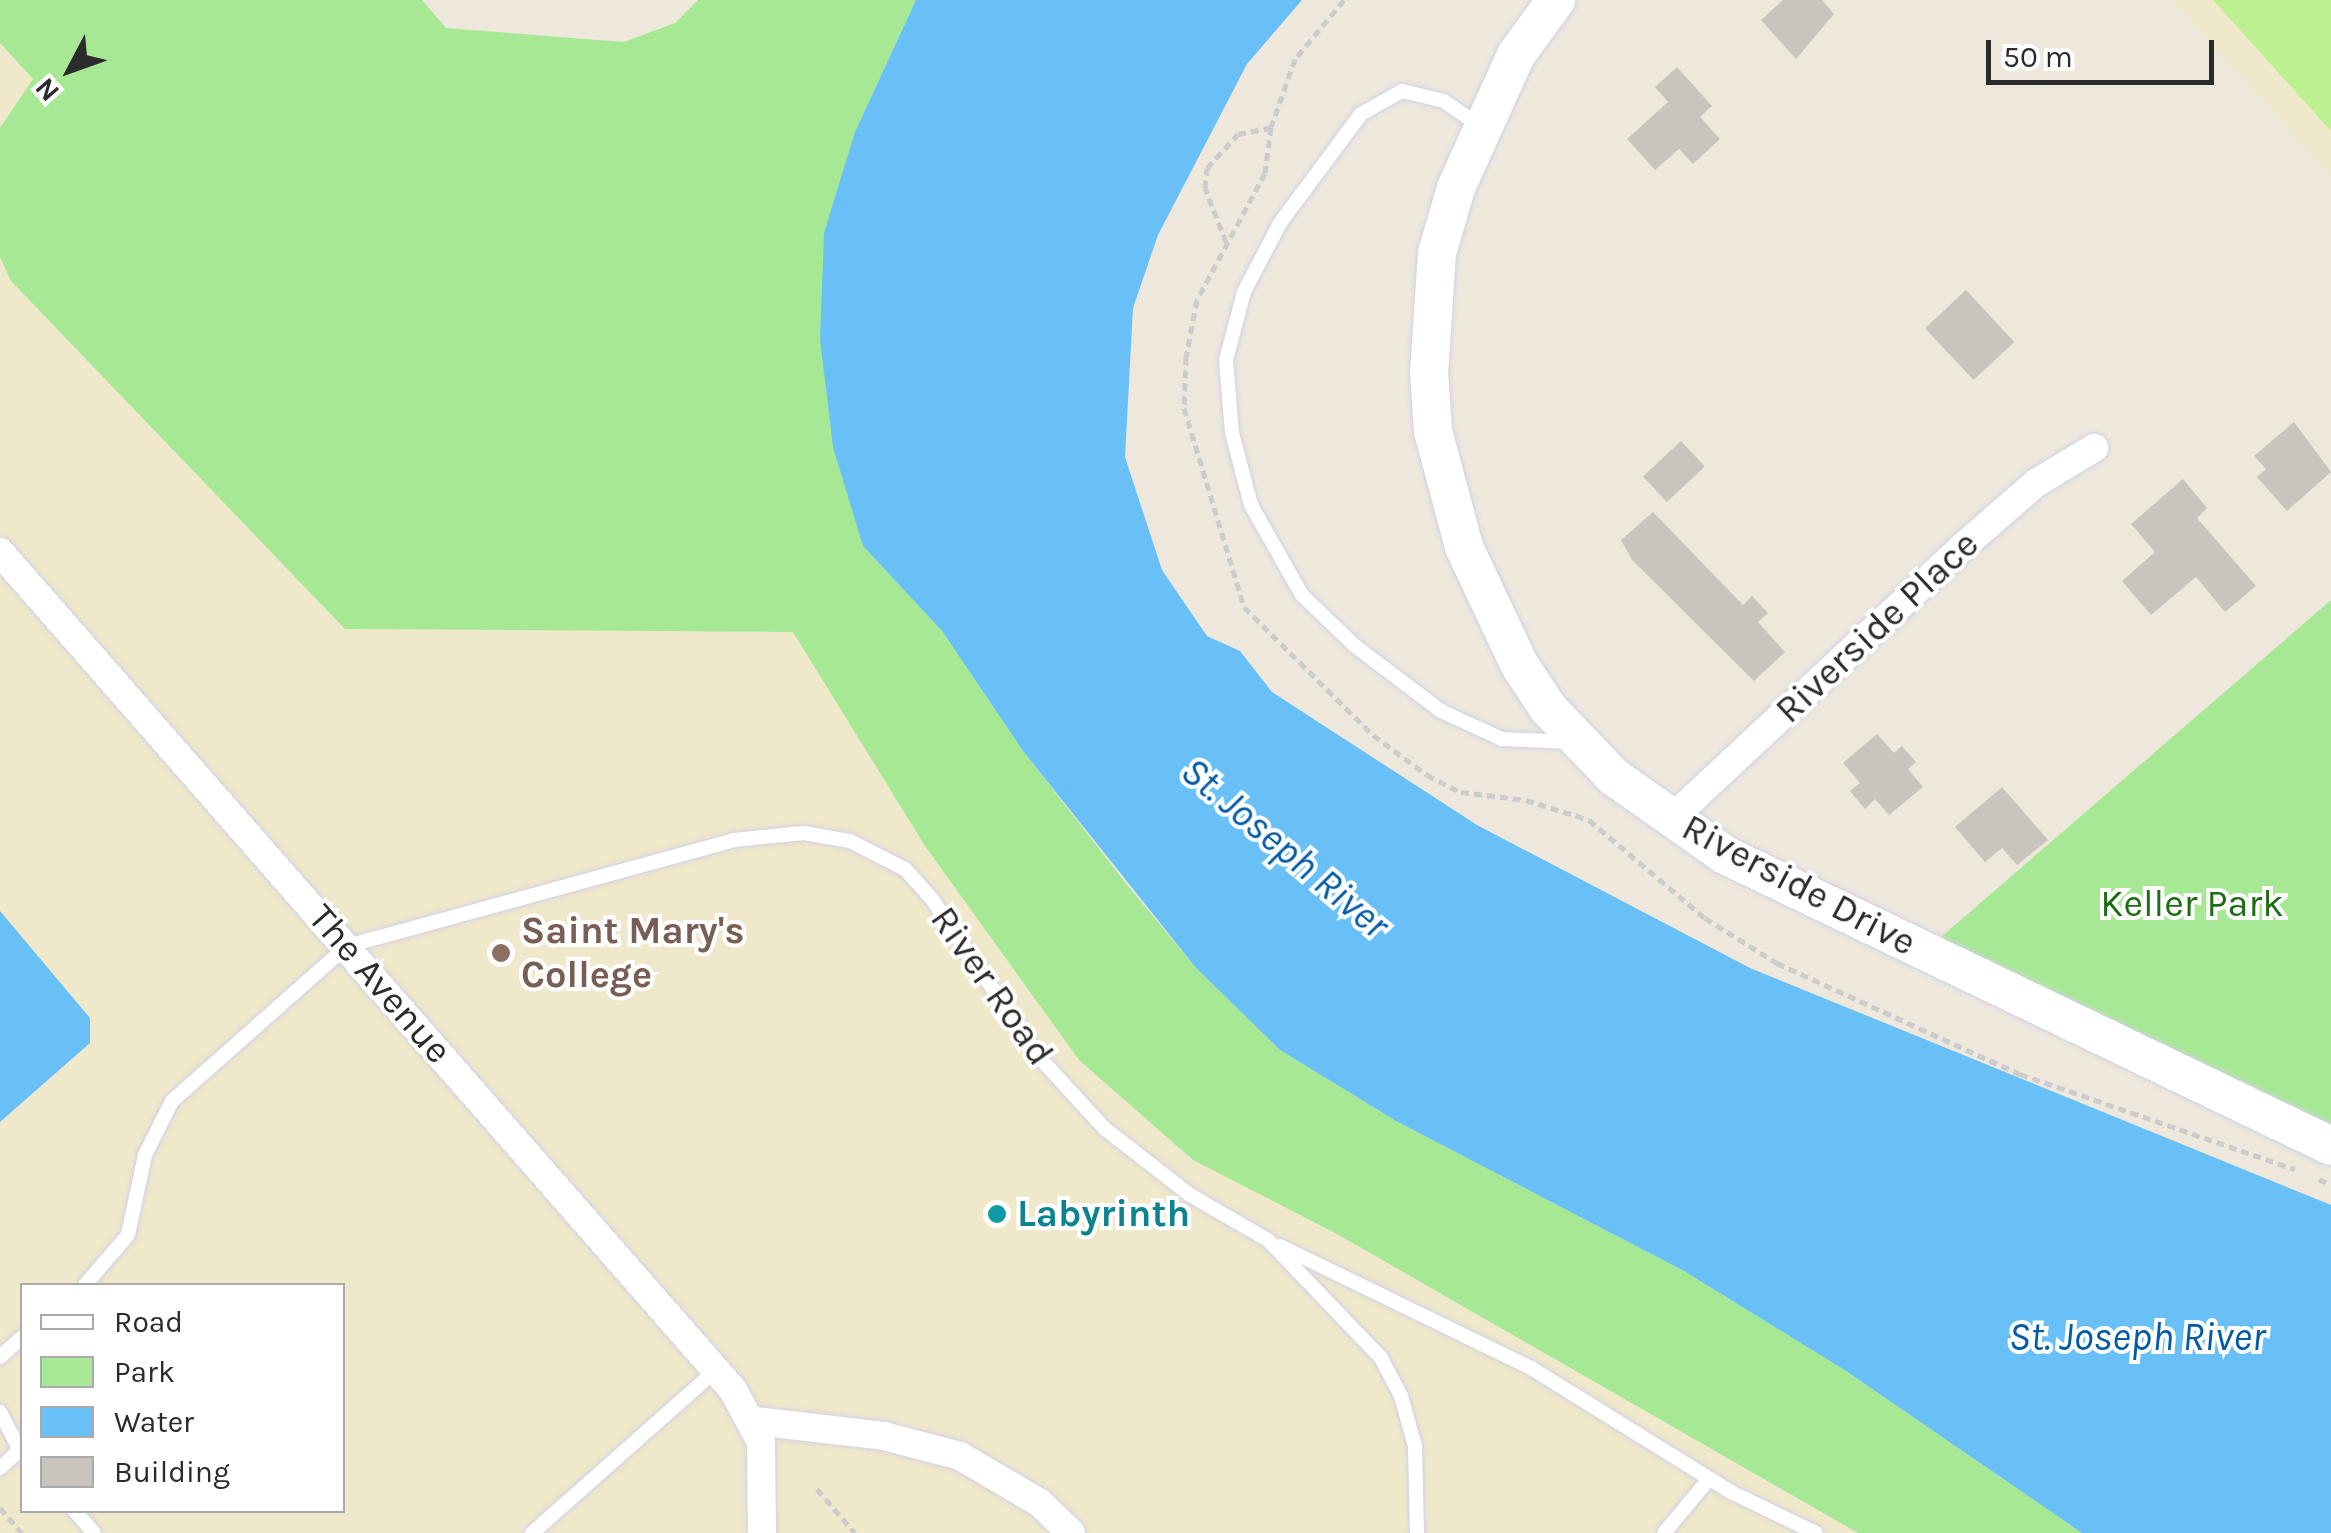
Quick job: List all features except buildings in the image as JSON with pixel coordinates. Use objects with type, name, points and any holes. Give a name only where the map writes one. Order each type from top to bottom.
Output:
[{"type":"street","name":"Riverside Drive","points":[[1556,0],[1516,55],[1480,127],[1437,253],[1430,301],[1432,431],[1486,602],[1519,664],[1577,741],[1671,819],[1800,895],[2331,1146]]},
{"type":"street","name":"Riverside Place","points":[[1671,819],[1967,543],[2036,483],[2094,448]]},
{"type":"street","name":"The Avenue","points":[[0,552],[716,1370],[755,1420]]},
{"type":"street","points":[[762,1533],[755,1420],[884,1436],[960,1456],[1040,1503],[1071,1533]]},
{"type":"lane","points":[[1480,127],[1444,101],[1402,91],[1361,114],[1280,223],[1244,292],[1226,360],[1232,433],[1250,505],[1302,595],[1355,646],[1441,711],[1502,739],[1556,745],[1577,741]]},
{"type":"lane","name":"River Road","points":[[347,946],[734,840],[804,834],[850,841],[905,869],[932,899],[1039,1057],[1104,1128],[1190,1195],[1268,1240],[1380,1358],[1401,1396],[1415,1446],[1417,1533]]},
{"type":"lane","points":[[87,1283],[128,1235],[145,1155],[172,1101],[347,946]]},
{"type":"lane","points":[[1268,1240],[1531,1368],[1710,1479],[1816,1533]]},
{"type":"lane","points":[[0,1357],[20,1339]]},
{"type":"lane","points":[[532,1533],[716,1370]]},
{"type":"lane","points":[[0,1412],[20,1450]]},
{"type":"lane","points":[[0,1468],[20,1453]]},
{"type":"lane","points":[[1664,1533],[1710,1479]]},
{"type":"lane","points":[[77,1513],[94,1533]]},
{"type":"path","points":[[1226,242],[1204,188],[1208,168],[1238,134],[1271,128]]},
{"type":"path","points":[[817,1490],[855,1533]]},
{"type":"path","points":[[0,1508],[22,1533]]},
{"type":"shaded area","points":[[2171,0],[2331,0],[2331,175]]},
{"type":"shaded area","points":[[0,43],[33,79],[0,128]]},
{"type":"shaded area","name":"Saint Mary's College","points":[[0,257],[11,281],[345,629],[793,632],[925,846],[1079,1060],[1193,1160],[1337,1234],[1858,1533],[0,1533]]},
{"type":"green space","points":[[0,0],[422,0],[446,28],[624,42],[675,23],[698,0],[916,0],[855,132],[863,546],[942,631],[1023,751],[1128,886],[1196,968],[1280,1050],[1396,1121],[1684,1271],[1843,1369],[2082,1533],[1858,1533],[1337,1234],[1193,1160],[1079,1060],[925,846],[793,632],[345,629],[11,281],[0,257],[0,128],[33,79],[0,43]]},
{"type":"green space","points":[[2213,0],[2331,0],[2331,131]]},
{"type":"green space","name":"Keller Park","points":[[2331,600],[2331,1124],[1941,937]]},
{"type":"water","name":"St. Joseph River","points":[[916,0],[1302,0],[1247,64],[1158,235],[1133,308],[1125,457],[1162,570],[1207,636],[1240,651],[1272,692],[1477,825],[1750,968],[2331,1205],[2331,1533],[2082,1533],[1843,1369],[1684,1271],[1396,1121],[1280,1050],[1196,968],[1023,751],[942,631],[863,546],[833,447],[820,339],[824,233],[855,132]]},
{"type":"water","points":[[0,911],[90,1018],[90,1043],[0,1122]]},
{"type":"place","name":"Saint Mary's College","points":[[501,953]]},
{"type":"place","name":"Labyrinth","points":[[997,1214]]}]
